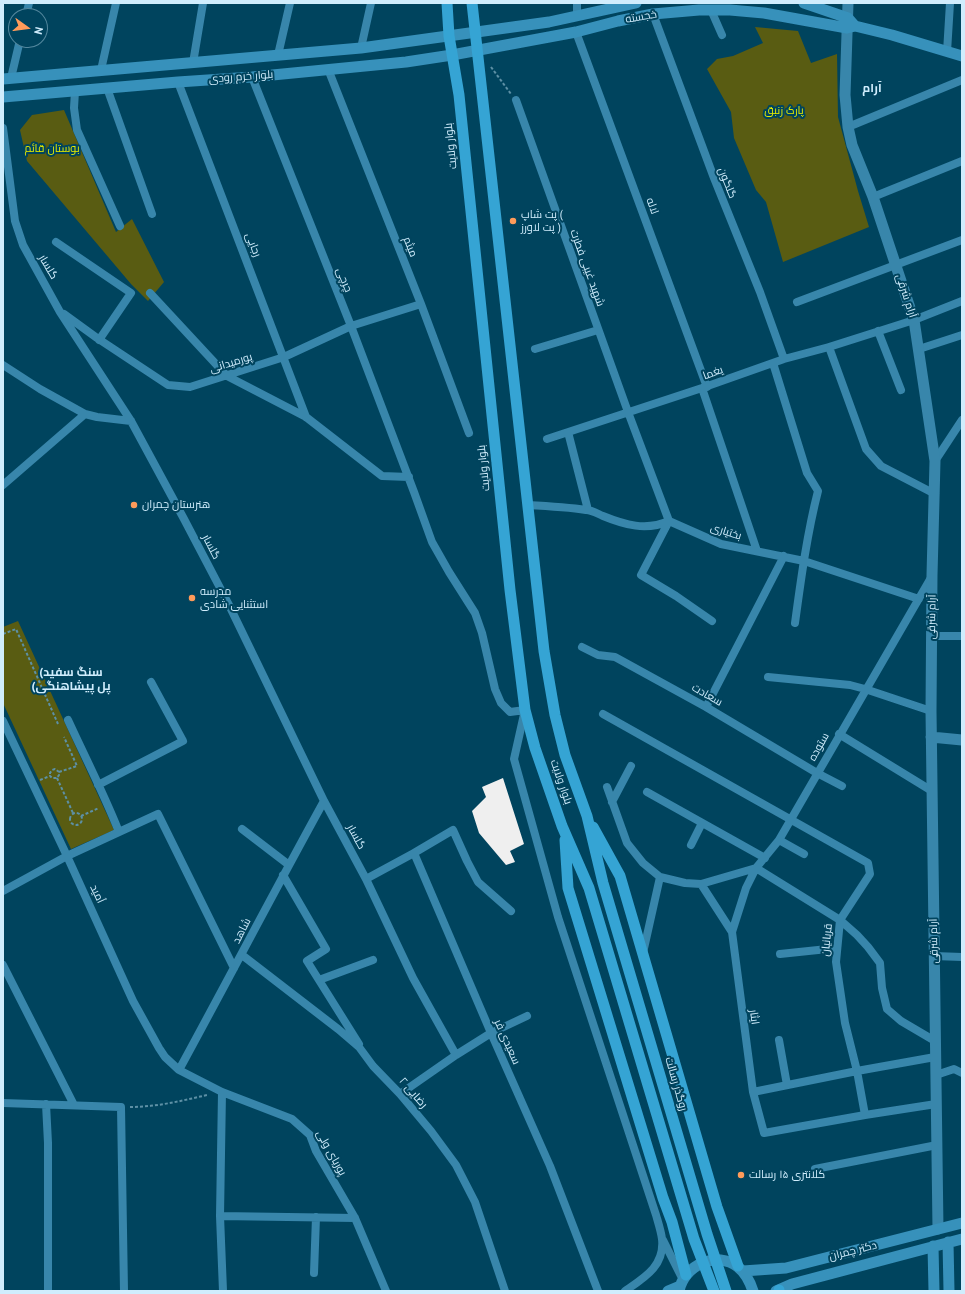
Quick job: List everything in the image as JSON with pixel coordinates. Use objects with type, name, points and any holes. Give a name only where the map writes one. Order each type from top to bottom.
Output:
[{"type":"highway","name":"بلوار ولایت","points":[[447,3],[449,36],[459,95],[510,590],[525,710],[562,826],[589,888],[694,1238],[714,1291]]},
{"type":"highway","name":"بلوار ولایت","points":[[472,3],[544,651],[555,715],[565,755],[587,816],[603,883]]},
{"type":"highway","points":[[587,816],[620,876],[717,1208],[740,1269]]},
{"type":"highway","points":[[562,826],[568,888],[663,1198],[672,1222],[682,1283]]},
{"type":"highway","name":"روگذر رسالت","points":[[603,883],[705,1227],[726,1291]]},
{"type":"highway","points":[[672,1222],[676,1225],[683,1226],[696,1225],[708,1218],[717,1208]]},
{"type":"main road","name":"خجسته","points":[[475,33],[549,22],[636,3]]},
{"type":"main road","name":"خجسته","points":[[804,3],[850,24]]},
{"type":"main road","name":"خجسته","points":[[478,50],[576,32],[618,21],[654,14],[711,10],[764,14],[850,24],[962,56]]},
{"type":"main road","name":"بلوار خرم رودی","points":[[7,79],[361,48],[475,33]]},
{"type":"main road","name":"بلوار خرم رودی","points":[[3,97],[406,62],[478,50]]},
{"type":"main road","name":"دکتر چمران","points":[[740,1269],[786,1268],[962,1223]]},
{"type":"main road","name":"دکتر چمران","points":[[778,1291],[792,1284],[962,1239]]},
{"type":"main road","points":[[948,1242],[950,1291]]},
{"type":"main road","points":[[933,1246],[934,1291]]},
{"type":"main road","points":[[668,1291],[682,1283],[694,1267],[704,1262],[716,1260],[727,1261],[740,1269],[750,1282],[753,1291]]},
{"type":"street","points":[[101,70],[116,3]]},
{"type":"street","points":[[193,63],[203,3]]},
{"type":"street","points":[[278,56],[290,3]]},
{"type":"street","points":[[361,48],[371,3]]},
{"type":"street","points":[[577,3],[577,16]]},
{"type":"street","name":"آرام شرقی","points":[[848,3],[850,24],[845,94],[848,127],[914,320],[935,461],[932,575],[931,737],[938,1229]]},
{"type":"street","points":[[947,52],[950,3]]},
{"type":"street","points":[[711,10],[722,36]]},
{"type":"street","name":"گلگون","points":[[654,14],[714,178],[760,292],[784,359]]},
{"type":"street","name":"لاله","points":[[576,32],[705,387],[757,551]]},
{"type":"street","points":[[7,79],[17,48]]},
{"type":"street","name":"میثم","points":[[328,69],[421,304],[469,433]]},
{"type":"street","name":"چرچی","points":[[252,76],[351,326],[432,542],[449,572],[476,613],[500,703],[510,712],[525,710]]},
{"type":"street","points":[[848,127],[962,80]]},
{"type":"street","name":"رجایی","points":[[178,82],[306,417]]},
{"type":"street","points":[[107,88],[152,214]]},
{"type":"street","points":[[75,91],[74,108],[77,130],[120,226]]},
{"type":"street","name":"شهید غیبی فطرت","points":[[516,100],[668,521]]},
{"type":"street","name":"گلسار","points":[[3,128],[15,221],[22,245],[60,312],[130,421],[184,519],[224,596],[324,801],[366,879],[413,978],[456,1055]]},
{"type":"street","points":[[873,197],[962,161]]},
{"type":"street","points":[[797,302],[962,240]]},
{"type":"street","points":[[56,242],[131,292],[100,340]]},
{"type":"street","points":[[150,293],[227,376],[306,417],[382,476],[408,477]]},
{"type":"street","name":"یغما","points":[[547,438],[705,387],[784,359],[829,347],[878,330],[914,320],[962,301]]},
{"type":"street","name":"پورمیدانی","points":[[60,312],[168,385],[190,387],[284,357],[351,326],[421,304]]},
{"type":"street","points":[[535,349],[598,330]]},
{"type":"street","points":[[878,330],[901,390]]},
{"type":"street","points":[[919,349],[962,335]]},
{"type":"street","points":[[829,347],[866,449],[881,466],[935,494]]},
{"type":"street","points":[[773,363],[807,473],[818,490],[812,512],[795,623]]},
{"type":"street","points":[[3,365],[40,389],[84,414],[130,421]]},
{"type":"street","points":[[4,484],[84,414]]},
{"type":"street","points":[[935,461],[958,430],[962,420]]},
{"type":"street","points":[[568,432],[588,510]]},
{"type":"street","points":[[528,505],[588,510],[622,524],[636,527],[646,527],[668,521]]},
{"type":"street","points":[[668,521],[641,575],[676,596],[712,621]]},
{"type":"street","name":"بختیاری","points":[[668,521],[721,544],[804,561],[919,599]]},
{"type":"street","points":[[706,707],[784,556]]},
{"type":"street","name":"ستوده","points":[[732,932],[746,888],[756,868],[779,840],[932,575]]},
{"type":"street","points":[[932,636],[962,636]]},
{"type":"street","name":"سعادت","points":[[582,647],[598,655],[615,657],[706,707],[817,773],[842,786]]},
{"type":"street","points":[[768,677],[838,684],[866,689],[931,711]]},
{"type":"street","points":[[98,785],[183,741],[151,682]]},
{"type":"street","points":[[525,710],[514,759],[558,917],[656,1215],[662,1239],[682,1283]]},
{"type":"street","points":[[603,714],[790,820]]},
{"type":"street","points":[[68,720],[108,804],[119,832]]},
{"type":"street","name":"اُمید","points":[[3,721],[133,1001],[158,1048],[179,1070]]},
{"type":"street","points":[[839,734],[932,791]]},
{"type":"street","points":[[931,737],[962,740]]},
{"type":"street","points":[[612,802],[631,766]]},
{"type":"street","points":[[607,787],[627,844],[643,863],[660,877],[685,883],[701,884],[756,868],[840,920],[861,939],[880,963],[882,988],[887,1009],[901,1021],[935,1041]]},
{"type":"street","points":[[647,792],[765,858]]},
{"type":"street","name":"شاهد","points":[[179,1070],[324,801]]},
{"type":"street","points":[[3,891],[67,856],[158,814],[234,968]]},
{"type":"street","name":"قربانیان","points":[[790,820],[868,863],[870,874],[840,920],[836,962],[845,1023],[857,1071],[865,1115]]},
{"type":"street","points":[[691,845],[702,822]]},
{"type":"street","points":[[242,829],[289,865]]},
{"type":"street","points":[[366,879],[453,830],[478,882],[511,911]]},
{"type":"street","points":[[779,840],[804,854]]},
{"type":"street","name":"سعیدی فر","points":[[414,853],[550,1166],[598,1291]]},
{"type":"street","points":[[283,875],[326,948],[307,961],[373,1066]]},
{"type":"street","points":[[643,954],[660,877]]},
{"type":"street","name":"ایثار","points":[[701,884],[732,932],[753,1092],[764,1133],[936,1104]]},
{"type":"street","points":[[780,954],[837,948]]},
{"type":"street","name":"رضایی ۲","points":[[242,955],[359,1047],[373,1066],[400,1094],[431,1131],[456,1165],[475,1202],[505,1291]]},
{"type":"street","points":[[934,956],[962,957]]},
{"type":"street","points":[[320,980],[373,960]]},
{"type":"street","points":[[3,964],[74,1105]]},
{"type":"street","points":[[400,1094],[456,1055],[491,1033],[527,1016]]},
{"type":"street","points":[[779,1040],[787,1085]]},
{"type":"street","points":[[753,1092],[936,1057]]},
{"type":"street","points":[[936,1074],[954,1069],[962,1073]]},
{"type":"street","name":"پوریای ولی","points":[[179,1070],[222,1092],[292,1119],[310,1135],[316,1151],[355,1218],[386,1291]]},
{"type":"street","points":[[222,1092],[220,1216],[223,1291]]},
{"type":"street","points":[[3,1103],[121,1107],[124,1291]]},
{"type":"street","points":[[46,1104],[48,1143],[48,1291]]},
{"type":"street","points":[[815,1168],[937,1145]]},
{"type":"street","points":[[220,1216],[355,1218]]},
{"type":"street","points":[[314,1273],[316,1217]]},
{"type":"street","points":[[625,1291],[649,1274],[660,1258],[662,1239]]},
{"type":"path","points":[[478,50],[516,100]]},
{"type":"path","points":[[3,634],[16,629],[61,730]]},
{"type":"path","points":[[57,778],[51,778],[51,770],[54,769],[59,772],[77,766],[64,737]]},
{"type":"path","points":[[59,772],[57,778],[73,813]]},
{"type":"path","points":[[81,816],[108,804]]},
{"type":"path","points":[[73,813],[70,816],[70,820],[74,824],[80,823],[82,820],[81,816]]},
{"type":"path","points":[[73,813],[78,813],[81,816]]},
{"type":"path","points":[[121,1107],[147,1107],[222,1092]]},
{"type":"green space","name":"پارک زنبق","points":[[755,27],[798,31],[811,63],[837,54],[838,117],[869,227],[783,262],[766,202],[756,190],[734,138],[731,112],[707,69],[717,59],[733,56],[763,43]]},
{"type":"green space","name":"بوستان قائم","points":[[64,110],[116,232],[132,219],[164,282],[148,301],[131,284],[27,161],[20,130],[32,115]]},
{"type":"green space","points":[[18,621],[114,830],[71,849],[3,703],[3,627]]},
{"type":"building","points":[[503,778],[524,844],[510,851],[515,862],[506,865],[479,833],[472,811],[486,797],[482,787]]},
{"type":"place","name":"پت شاپ ( پت لاورز )","points":[[513,221]]},
{"type":"place","name":"هنرستان چمران","points":[[134,505]]},
{"type":"place","name":"مدرسه استثنایی شادی","points":[[192,598]]},
{"type":"place","name":"کلانتری ۱۵ رسالت","points":[[741,1175]]},
{"type":"district","name":"آرام","points":[[872,89]]},
{"type":"district","name":"(سنگ سفید (پل پیشاهنگی","points":[[71,680]]}]
